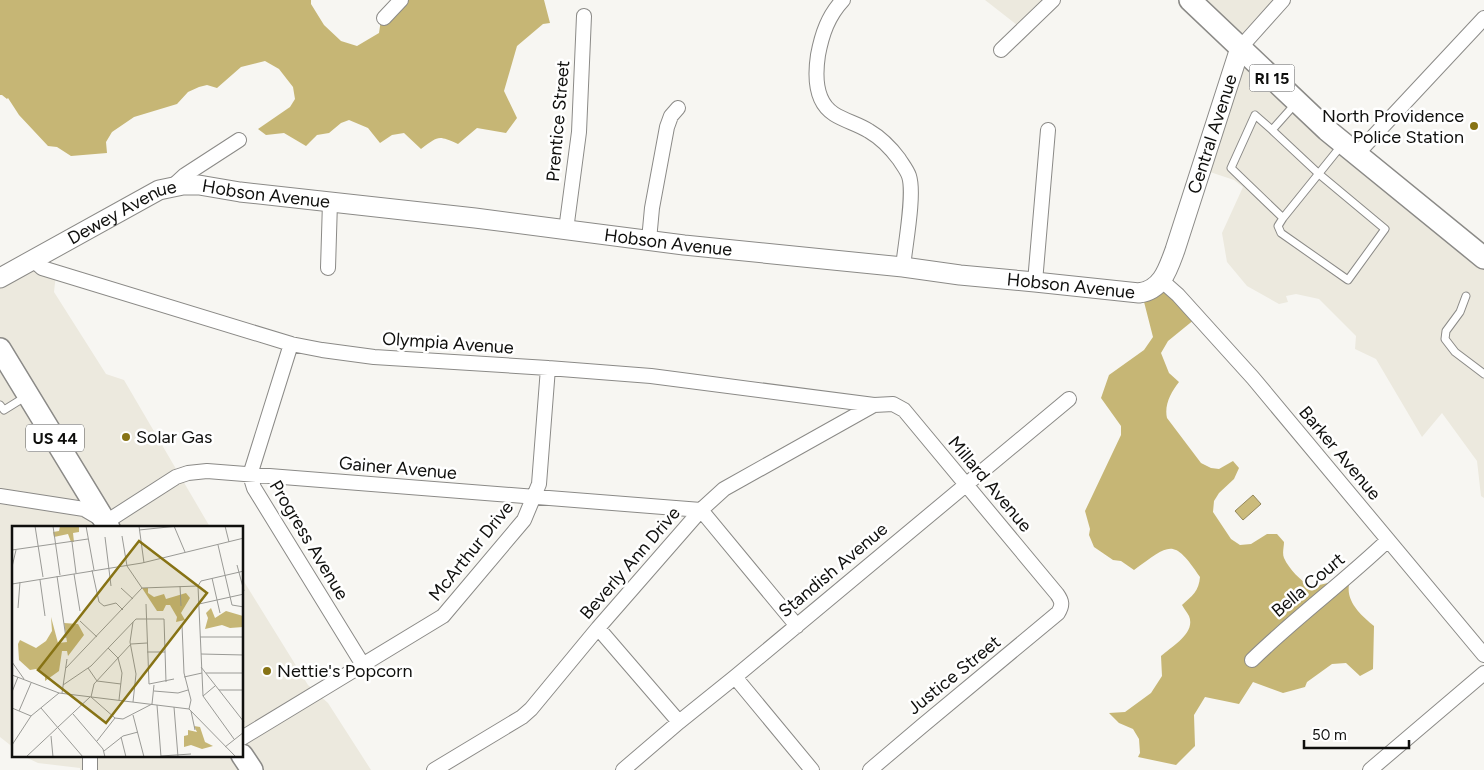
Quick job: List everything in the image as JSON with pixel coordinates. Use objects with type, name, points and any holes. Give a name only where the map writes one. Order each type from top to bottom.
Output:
[{"type":"main road","name":"RI 15","points":[[1190,0],[1350,149],[1484,258]]},
{"type":"main road","name":"US 44","points":[[0,349],[106,526]]},
{"type":"main road","points":[[244,758],[252,770]]},
{"type":"street","points":[[384,18],[401,0]]},
{"type":"street","points":[[842,0],[834,9],[827,22],[821,44],[817,65],[818,92],[827,108],[834,114],[883,140],[895,154],[909,176],[911,191],[910,208],[902,267]]},
{"type":"street","points":[[1002,50],[1053,0]]},
{"type":"street","name":"Central Avenue","points":[[1161,280],[1175,250],[1240,48],[1283,0]]},
{"type":"street","name":"Prentice Street","points":[[566,230],[579,132],[584,16]]},
{"type":"street","points":[[1350,149],[1484,18]]},
{"type":"street","points":[[649,240],[652,208],[667,127],[671,116],[678,108]]},
{"type":"street","points":[[1035,282],[1048,130]]},
{"type":"street","name":"Dewey Avenue","points":[[0,278],[151,194],[172,187],[185,175],[239,140]]},
{"type":"street","name":"Hobson Avenue","points":[[172,187],[199,184],[240,192],[475,218],[684,245],[1139,293],[1148,292],[1161,280]]},
{"type":"street","points":[[328,268],[330,202]]},
{"type":"street","name":"Olympia Avenue","points":[[32,260],[42,268],[291,344],[322,350],[374,357],[651,376],[874,405]]},
{"type":"street","name":"Barker Avenue","points":[[1161,280],[1178,295],[1253,378],[1484,655]]},
{"type":"street","name":"Progress Avenue","points":[[291,344],[250,475],[254,488],[363,664]]},
{"type":"street","name":"McArthur Drive","points":[[244,737],[443,616],[524,520],[539,484],[548,368]]},
{"type":"street","name":"Standish Avenue","points":[[622,770],[1069,399]]},
{"type":"street","name":"Millard Avenue","points":[[874,405],[893,404],[904,410],[1057,594],[1062,601],[1062,608]]},
{"type":"street","name":"Beverly Ann Drive","points":[[434,770],[531,709],[598,628],[701,510],[724,489],[874,405]]},
{"type":"street","name":"Gainer Avenue","points":[[106,526],[176,477],[188,473],[207,471],[701,510]]},
{"type":"street","points":[[0,496],[84,509],[106,526]]},
{"type":"street","points":[[701,510],[797,626]]},
{"type":"street","name":"Bella Court","points":[[1252,660],[1278,634],[1370,558],[1388,540]]},
{"type":"street","name":"Justice Street","points":[[870,770],[1062,608]]},
{"type":"street","points":[[598,628],[678,722]]},
{"type":"street","points":[[1370,770],[1484,673]]},
{"type":"street","points":[[735,677],[812,770]]},
{"type":"lane","points":[[1272,130],[1297,101]]},
{"type":"lane","points":[[1283,218],[1231,168],[1255,115],[1319,174],[1385,229],[1348,280],[1282,233],[1278,226],[1319,174],[1350,149]]},
{"type":"lane","points":[[1466,296],[1460,312],[1446,331],[1445,339],[1455,352],[1484,374]]},
{"type":"lane","points":[[0,405],[4,410],[28,395]]},
{"type":"shaded area","points":[[0,0],[311,0],[311,4],[324,25],[341,41],[357,46],[379,33],[382,13],[395,0],[544,0],[550,23],[543,24],[517,46],[504,91],[517,118],[506,133],[477,128],[458,144],[438,138],[421,149],[404,133],[392,135],[380,143],[368,128],[349,120],[341,123],[329,133],[317,135],[306,146],[284,133],[266,135],[258,129],[290,107],[295,99],[293,87],[279,69],[265,61],[241,67],[217,88],[207,85],[199,87],[188,92],[177,104],[134,117],[112,132],[106,142],[107,153],[71,156],[57,147],[48,146],[19,115],[8,98],[0,95]]},
{"type":"shaded area","points":[[985,0],[1052,0],[1021,28]]},
{"type":"shaded area","points":[[1181,0],[1283,0],[1238,46],[1445,239],[1484,269],[1484,498],[1481,496],[1477,461],[1442,413],[1422,437],[1376,359],[1355,349],[1356,336],[1319,299],[1296,294],[1286,296],[1288,302],[1279,304],[1247,286],[1227,262],[1222,233],[1243,187],[1234,180],[1201,169],[1235,52]]},
{"type":"shaded area","points":[[28,263],[56,274],[54,292],[106,374],[124,380],[209,526],[12,526],[12,746],[0,737],[0,278]]},
{"type":"shaded area","points":[[1157,284],[1195,319],[1168,341],[1161,353],[1169,373],[1179,382],[1173,390],[1166,408],[1167,418],[1201,463],[1211,468],[1219,469],[1233,461],[1239,468],[1234,479],[1219,493],[1214,501],[1213,512],[1231,539],[1240,545],[1251,544],[1267,534],[1277,534],[1284,542],[1283,554],[1286,562],[1311,587],[1332,582],[1354,569],[1349,583],[1352,603],[1374,626],[1373,669],[1360,676],[1346,663],[1332,664],[1307,682],[1305,687],[1283,693],[1253,682],[1239,704],[1205,697],[1194,715],[1195,746],[1176,765],[1138,757],[1140,753],[1139,739],[1133,729],[1119,723],[1109,713],[1125,712],[1151,693],[1162,676],[1161,656],[1182,639],[1189,628],[1189,616],[1182,605],[1197,590],[1200,577],[1191,564],[1177,550],[1164,550],[1134,570],[1121,561],[1113,560],[1094,547],[1089,535],[1090,529],[1085,511],[1121,435],[1121,426],[1101,398],[1109,375],[1144,350],[1153,337],[1142,294]]},
{"type":"shaded area","points":[[1253,495],[1261,504],[1243,520],[1235,511]]},
{"type":"shaded area","points":[[244,582],[308,685],[328,703],[371,770],[80,770],[80,768],[38,763],[27,758],[244,758]]},
{"type":"place","name":"North Providence Police Station","points":[[1474,126]]},
{"type":"place","name":"Solar Gas","points":[[126,437]]},
{"type":"place","name":"Nettie's Popcorn","points":[[267,671]]}]
